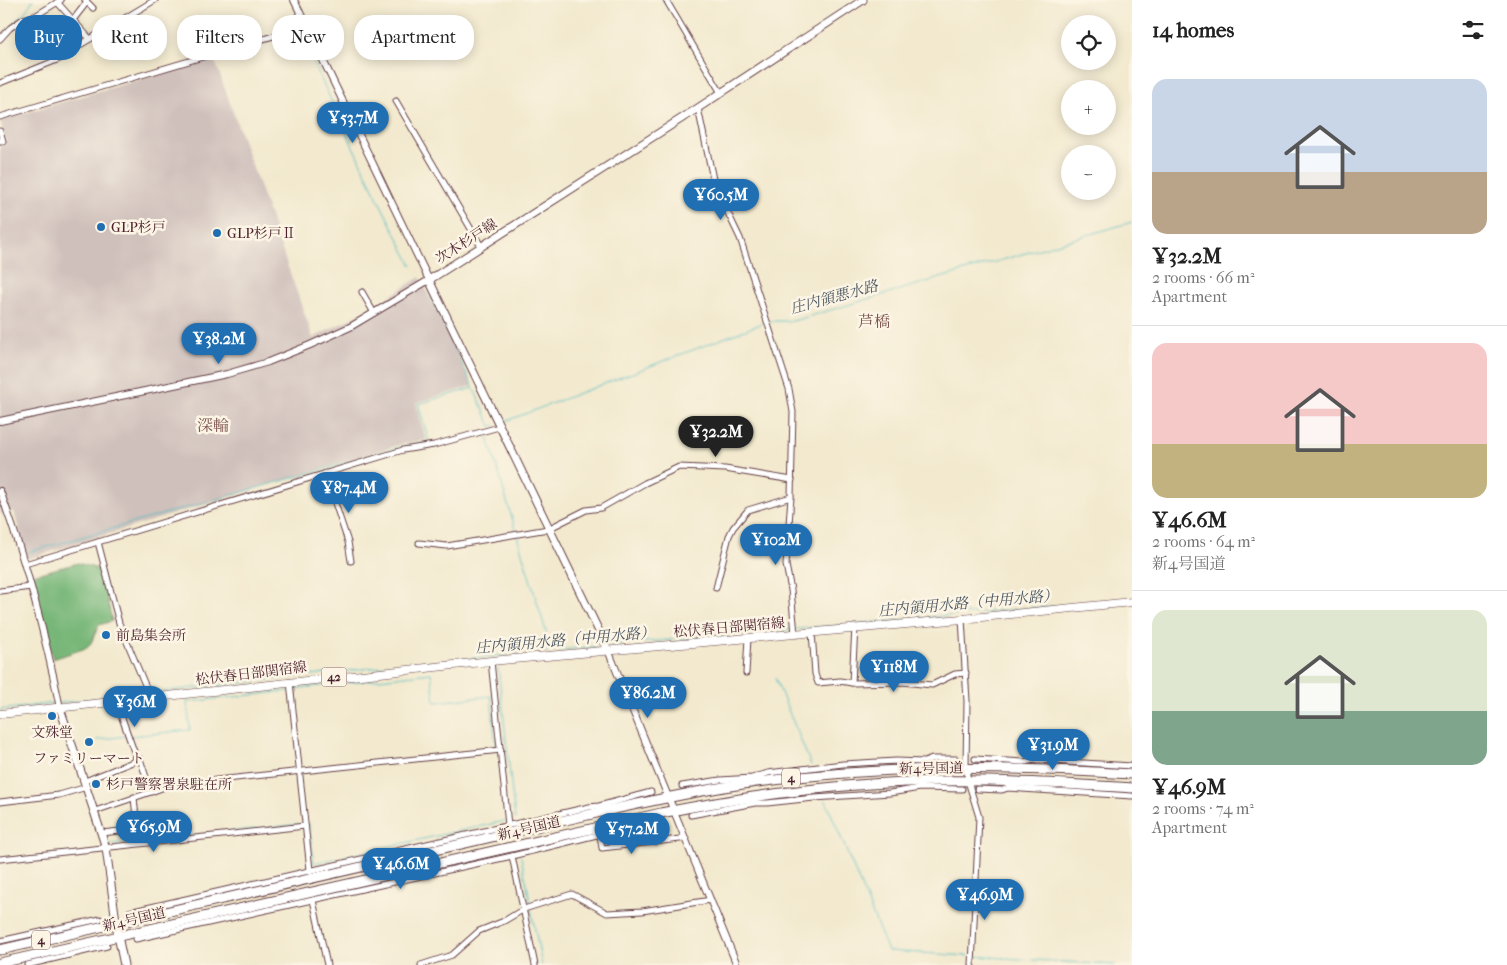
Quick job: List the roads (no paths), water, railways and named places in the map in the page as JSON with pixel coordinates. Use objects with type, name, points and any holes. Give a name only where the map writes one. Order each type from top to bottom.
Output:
[{"type":"highway","name":"新4号国道","points":[[0,950],[116,922],[156,910],[608,807],[668,797],[742,781],[916,765],[966,767],[1015,765],[1132,774]]},
{"type":"highway","name":"新4号国道","points":[[0,963],[118,936],[176,927],[636,822],[673,810],[845,786],[1015,785],[1132,788]]},
{"type":"main road","name":"次木杉戸線","points":[[608,650],[429,280],[721,94],[863,0]]},
{"type":"main road","name":"松伏春日部関宿線","points":[[0,714],[491,660],[962,619],[1132,602]]},
{"type":"main road","points":[[60,708],[106,848],[118,936],[124,965]]},
{"type":"street","points":[[294,0],[302,15]]},
{"type":"street","points":[[666,0],[721,94]]},
{"type":"street","points":[[0,39],[23,18],[35,16],[59,1],[69,15]]},
{"type":"street","points":[[76,15],[86,1],[93,8]]},
{"type":"street","points":[[0,83],[67,56],[90,39],[152,1]]},
{"type":"street","points":[[82,30],[90,39]]},
{"type":"street","points":[[0,117],[272,36]]},
{"type":"street","points":[[0,421],[227,374],[268,362],[310,346],[350,327],[429,280],[323,60]]},
{"type":"street","points":[[396,101],[481,246]]},
{"type":"street","points":[[698,108],[714,184],[740,238],[789,389],[793,412],[792,480],[786,565],[791,590],[795,634]]},
{"type":"street","points":[[0,131],[3,140],[0,141]]},
{"type":"street","points":[[362,292],[374,313]]},
{"type":"street","points":[[25,564],[403,450],[434,445],[499,427]]},
{"type":"street","points":[[419,543],[447,546],[548,529],[586,510],[601,508],[645,483],[679,467],[725,469],[792,480]]},
{"type":"street","points":[[325,473],[348,542],[351,560]]},
{"type":"street","points":[[0,491],[3,508],[25,564],[60,708]]},
{"type":"street","points":[[716,588],[729,536],[733,528],[748,510],[791,497]]},
{"type":"street","points":[[98,542],[119,623],[148,692],[148,698]]},
{"type":"street","points":[[0,590],[31,587]]},
{"type":"street","points":[[962,619],[966,673],[965,785],[980,817],[972,965]]},
{"type":"street","points":[[852,683],[855,628]]},
{"type":"street","points":[[812,632],[815,674],[818,683],[840,681],[852,683],[902,682],[932,685],[955,674],[966,673]]},
{"type":"street","points":[[746,673],[748,638]]},
{"type":"street","points":[[608,650],[737,965]]},
{"type":"street","points":[[491,660],[508,825]]},
{"type":"street","points":[[290,682],[310,870]]},
{"type":"street","points":[[116,701],[137,760],[140,759],[151,792]]},
{"type":"street","points":[[95,811],[170,785],[500,750]]},
{"type":"street","points":[[916,765],[932,760],[956,759]]},
{"type":"street","points":[[976,759],[1015,765],[1035,760],[1132,766]]},
{"type":"street","points":[[0,802],[59,795],[137,760]]},
{"type":"street","points":[[682,786],[720,780],[742,781]]},
{"type":"street","points":[[977,789],[1015,785],[1132,796]]},
{"type":"street","points":[[129,912],[156,910],[171,901],[589,806],[608,807],[651,792]]},
{"type":"street","points":[[102,833],[137,829],[134,797]]},
{"type":"street","points":[[691,815],[747,801]]},
{"type":"street","points":[[136,939],[176,927],[193,928],[313,900],[320,894],[512,856],[600,835],[636,822],[661,821]]},
{"type":"street","points":[[0,859],[305,826]]},
{"type":"street","points":[[600,835],[602,848],[684,837]]},
{"type":"street","points":[[512,856],[535,965]]},
{"type":"street","points":[[421,965],[452,955],[479,932],[504,921],[524,909],[572,894],[607,913],[642,911],[710,900]]},
{"type":"street","points":[[313,900],[327,965]]},
{"type":"street","points":[[0,941],[100,919]]},
{"type":"street","points":[[27,965],[107,946]]},
{"type":"waterway","points":[[14,22],[23,15],[33,0]]},
{"type":"waterway","points":[[312,60],[374,191],[412,266]]},
{"type":"waterway","name":"庄内領悪水路","points":[[770,321],[793,321],[1132,222]]},
{"type":"waterway","points":[[431,297],[491,426],[495,425]]},
{"type":"waterway","name":"庄内領悪水路","points":[[501,423],[766,322]]},
{"type":"waterway","points":[[29,552],[402,447],[429,442],[418,404],[473,388]]},
{"type":"waterway","points":[[487,434],[516,532]]},
{"type":"waterway","points":[[517,536],[551,648]]},
{"type":"waterway","name":"庄内領用水路（中用水路）","points":[[797,629],[1057,606]]},
{"type":"waterway","name":"庄内領用水路（中用水路）","points":[[610,645],[793,629]]},
{"type":"waterway","name":"庄内領用水路（中用水路）","points":[[150,693],[399,665],[603,646]]},
{"type":"waterway","points":[[498,667],[515,819]]},
{"type":"waterway","points":[[293,689],[431,673],[435,702],[491,696],[496,747]]},
{"type":"waterway","points":[[775,678],[811,765]]},
{"type":"waterway","points":[[130,736],[190,730],[187,702],[289,691]]},
{"type":"waterway","name":"庄内領用水路（中用水路）","points":[[60,703],[146,693]]},
{"type":"waterway","name":"庄内領用水路（中用水路）","points":[[0,710],[56,703]]},
{"type":"waterway","points":[[97,740],[126,736]]},
{"type":"waterway","points":[[825,799],[888,951],[969,956]]},
{"type":"waterway","points":[[309,823],[314,863],[505,821]]},
{"type":"waterway","points":[[110,844],[302,824]]},
{"type":"waterway","points":[[521,857],[531,905]]},
{"type":"waterway","points":[[531,909],[542,965]]},
{"type":"waterway","points":[[973,956],[1115,965]]},
{"type":"place","name":"GLP杉戸","points":[[101,227]]},
{"type":"place","name":"GLP杉戸Ⅱ","points":[[217,233]]},
{"type":"place","name":"前島集会所","points":[[106,635]]},
{"type":"place","name":"文殊堂","points":[[52,716]]},
{"type":"place","name":"ファミリーマート","points":[[89,742]]},
{"type":"place","name":"杉戸警察署泉駐在所","points":[[96,784]]},
{"type":"district","name":"芦橋","points":[[874,321]]},
{"type":"district","name":"深輪","points":[[213,425]]}]
